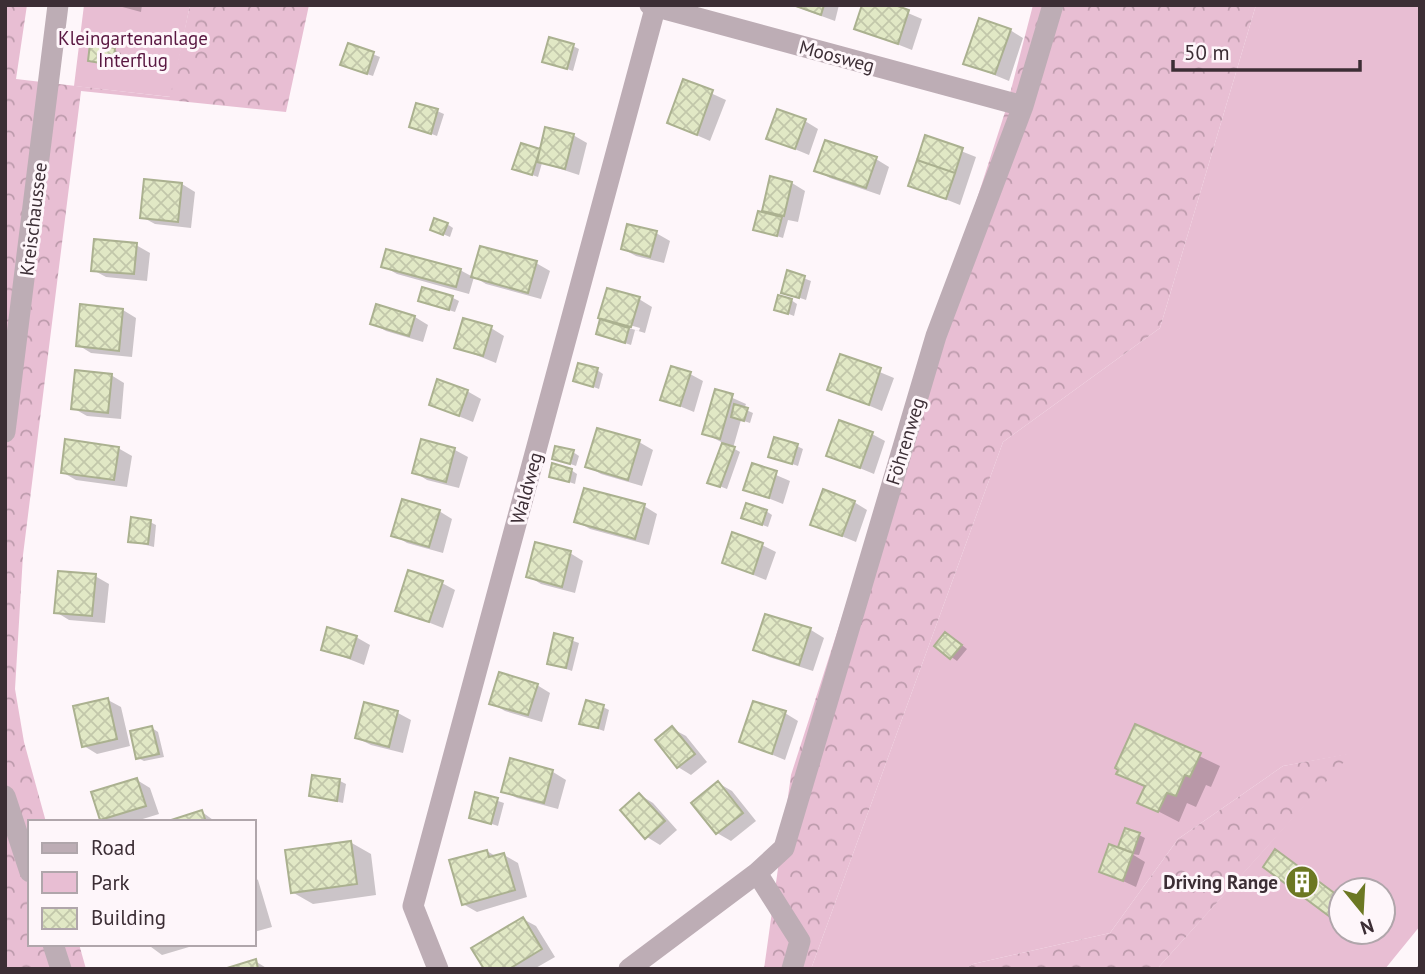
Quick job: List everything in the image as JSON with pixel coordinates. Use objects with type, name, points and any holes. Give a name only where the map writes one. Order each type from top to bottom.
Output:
[{"type":"street","name":"Kreischaussee","points":[[5,432],[58,5]]},
{"type":"street","name":"Föhrenweg","points":[[629,969],[757,873],[784,848],[936,336],[1023,106],[1053,5]]},
{"type":"street","name":"Moosweg","points":[[654,6],[1023,106]]},
{"type":"street","name":"Waldweg","points":[[438,969],[413,905],[654,6]]},
{"type":"street","points":[[5,796],[28,866]]},
{"type":"street","points":[[757,873],[800,941],[792,969]]},
{"type":"street","points":[[54,946],[61,969]]},
{"type":"green space","points":[[5,5],[27,5],[16,79],[170,97],[190,5],[309,5],[286,112],[81,91],[23,555],[15,689],[24,742],[45,820],[28,820],[28,946],[80,946],[86,969],[5,969]]},
{"type":"green space","name":"Kleingartenanlage Interflug","points":[[84,5],[190,5],[171,97],[74,86]]},
{"type":"green space","points":[[1033,5],[1256,5],[1160,328],[1003,442],[811,969],[764,969],[791,775],[1006,109]]},
{"type":"green space","points":[[1256,5],[1420,5],[1420,926],[1385,969],[1157,969],[1350,754],[1283,766],[1178,839],[1110,933],[973,964],[965,969],[811,969],[1003,442],[1160,328]]},
{"type":"green space","points":[[1352,753],[1157,969],[965,969],[973,964],[1110,933],[1178,839],[1283,766]]},
{"type":"building","points":[[793,5],[824,5],[821,15]]},
{"type":"building","points":[[862,5],[895,5],[909,10],[898,44],[854,29]]},
{"type":"building","points":[[979,18],[1011,29],[995,74],[963,64]]},
{"type":"building","points":[[549,37],[574,44],[567,69],[542,62]]},
{"type":"building","points":[[348,43],[374,52],[367,74],[340,65]]},
{"type":"building","points":[[90,44],[115,48],[113,65],[88,61]]},
{"type":"building","points":[[683,79],[713,90],[697,135],[667,123]]},
{"type":"building","points":[[416,103],[438,109],[431,134],[409,127]]},
{"type":"building","points":[[777,109],[806,119],[795,149],[766,139]]},
{"type":"building","points":[[545,127],[574,134],[565,169],[537,162]]},
{"type":"building","points":[[925,135],[963,148],[955,173],[917,160]]},
{"type":"building","points":[[825,140],[877,157],[866,188],[814,171]]},
{"type":"building","points":[[521,143],[540,149],[532,175],[512,169]]},
{"type":"building","points":[[917,160],[955,173],[946,199],[908,186]]},
{"type":"building","points":[[770,176],[792,182],[784,216],[762,211]]},
{"type":"building","points":[[144,179],[182,183],[178,222],[140,218]]},
{"type":"building","points":[[758,211],[782,217],[777,236],[753,230]]},
{"type":"building","points":[[434,218],[448,223],[443,235],[430,230]]},
{"type":"building","points":[[627,224],[657,231],[650,257],[621,249]]},
{"type":"building","points":[[94,239],[137,243],[134,274],[91,271]]},
{"type":"building","points":[[480,246],[537,261],[528,293],[471,277]]},
{"type":"building","points":[[386,249],[461,269],[456,287],[381,267]]},
{"type":"building","points":[[787,270],[805,276],[799,298],[781,293]]},
{"type":"building","points":[[422,287],[453,296],[449,310],[418,301]]},
{"type":"building","points":[[607,288],[640,297],[631,327],[598,318]]},
{"type":"building","points":[[778,295],[792,299],[788,314],[774,310]]},
{"type":"building","points":[[80,304],[123,309],[119,351],[76,346]]},
{"type":"building","points":[[376,304],[415,316],[409,336],[370,324]]},
{"type":"building","points":[[463,318],[492,326],[483,356],[454,348]]},
{"type":"building","points":[[600,319],[629,328],[625,343],[596,334]]},
{"type":"building","points":[[840,354],[881,368],[869,405],[827,390]]},
{"type":"building","points":[[578,363],[598,368],[593,387],[573,381]]},
{"type":"building","points":[[671,366],[691,372],[680,406],[660,400]]},
{"type":"building","points":[[75,370],[112,374],[108,413],[71,409]]},
{"type":"building","points":[[437,379],[468,390],[459,416],[429,405]]},
{"type":"building","points":[[715,389],[733,394],[720,439],[702,434]]},
{"type":"building","points":[[734,404],[748,408],[744,421],[731,417]]},
{"type":"building","points":[[839,420],[873,432],[860,468],[826,456]]},
{"type":"building","points":[[597,428],[640,440],[628,480],[585,467]]},
{"type":"building","points":[[774,437],[798,444],[792,464],[768,457]]},
{"type":"building","points":[[65,439],[119,447],[114,480],[61,473]]},
{"type":"building","points":[[421,439],[455,448],[446,482],[412,473]]},
{"type":"building","points":[[722,443],[735,447],[720,487],[707,483]]},
{"type":"building","points":[[555,446],[574,450],[570,464],[552,459]]},
{"type":"building","points":[[552,463],[572,469],[569,482],[549,477]]},
{"type":"building","points":[[752,463],[777,471],[769,498],[743,490]]},
{"type":"building","points":[[584,488],[645,504],[635,539],[574,522]]},
{"type":"building","points":[[823,489],[855,501],[842,536],[810,525]]},
{"type":"building","points":[[402,499],[440,510],[429,547],[391,536]]},
{"type":"building","points":[[746,503],[767,510],[762,525],[741,518]]},
{"type":"building","points":[[131,517],[151,520],[148,544],[128,542]]},
{"type":"building","points":[[732,532],[763,543],[753,574],[722,563]]},
{"type":"building","points":[[535,542],[571,551],[562,587],[526,577]]},
{"type":"building","points":[[408,570],[443,581],[429,622],[395,611]]},
{"type":"building","points":[[58,571],[96,574],[92,616],[54,613]]},
{"type":"building","points":[[765,614],[811,628],[799,665],[753,650]]},
{"type":"building","points":[[327,627],[357,636],[350,658],[321,650]]},
{"type":"building","points":[[945,632],[962,645],[950,659],[934,646]]},
{"type":"building","points":[[554,633],[573,638],[566,668],[547,664]]},
{"type":"building","points":[[499,672],[538,684],[528,715],[489,704]]},
{"type":"building","points":[[108,698],[117,739],[82,747],[73,706]]},
{"type":"building","points":[[586,700],[604,705],[598,728],[579,724]]},
{"type":"building","points":[[753,701],[786,711],[772,754],[739,742]]},
{"type":"building","points":[[364,702],[398,711],[389,747],[355,738]]},
{"type":"building","points":[[1135,724],[1201,753],[1190,777],[1185,775],[1176,796],[1167,793],[1158,812],[1137,803],[1145,786],[1116,774],[1118,770],[1115,768]]},
{"type":"building","points":[[152,726],[159,754],[136,759],[130,731]]},
{"type":"building","points":[[672,726],[695,754],[677,768],[655,740]]},
{"type":"building","points":[[510,758],[553,770],[544,803],[501,792]]},
{"type":"building","points":[[312,775],[340,779],[337,801],[309,796]]},
{"type":"building","points":[[137,778],[146,806],[100,820],[91,792]]},
{"type":"building","points":[[718,781],[743,813],[716,834],[691,803]]},
{"type":"building","points":[[475,792],[498,798],[491,824],[469,818]]},
{"type":"building","points":[[639,793],[665,821],[645,839],[620,810]]},
{"type":"building","points":[[202,810],[205,820],[171,820]]},
{"type":"building","points":[[1125,828],[1140,833],[1133,853],[1118,847]]},
{"type":"building","points":[[351,841],[357,884],[291,893],[285,850]]},
{"type":"building","points":[[1109,844],[1133,853],[1123,881],[1099,872]]},
{"type":"building","name":"Driving Range","points":[[1275,849],[1327,888],[1327,915],[1263,867]]},
{"type":"building","points":[[487,850],[489,857],[504,853],[515,890],[462,905],[449,860]]},
{"type":"building","points":[[523,917],[542,949],[509,969],[484,969],[471,948]]},
{"type":"building","points":[[256,959],[258,969],[224,969]]},
{"type":"place","name":"Driving Range","points":[[1302,882]]}]
